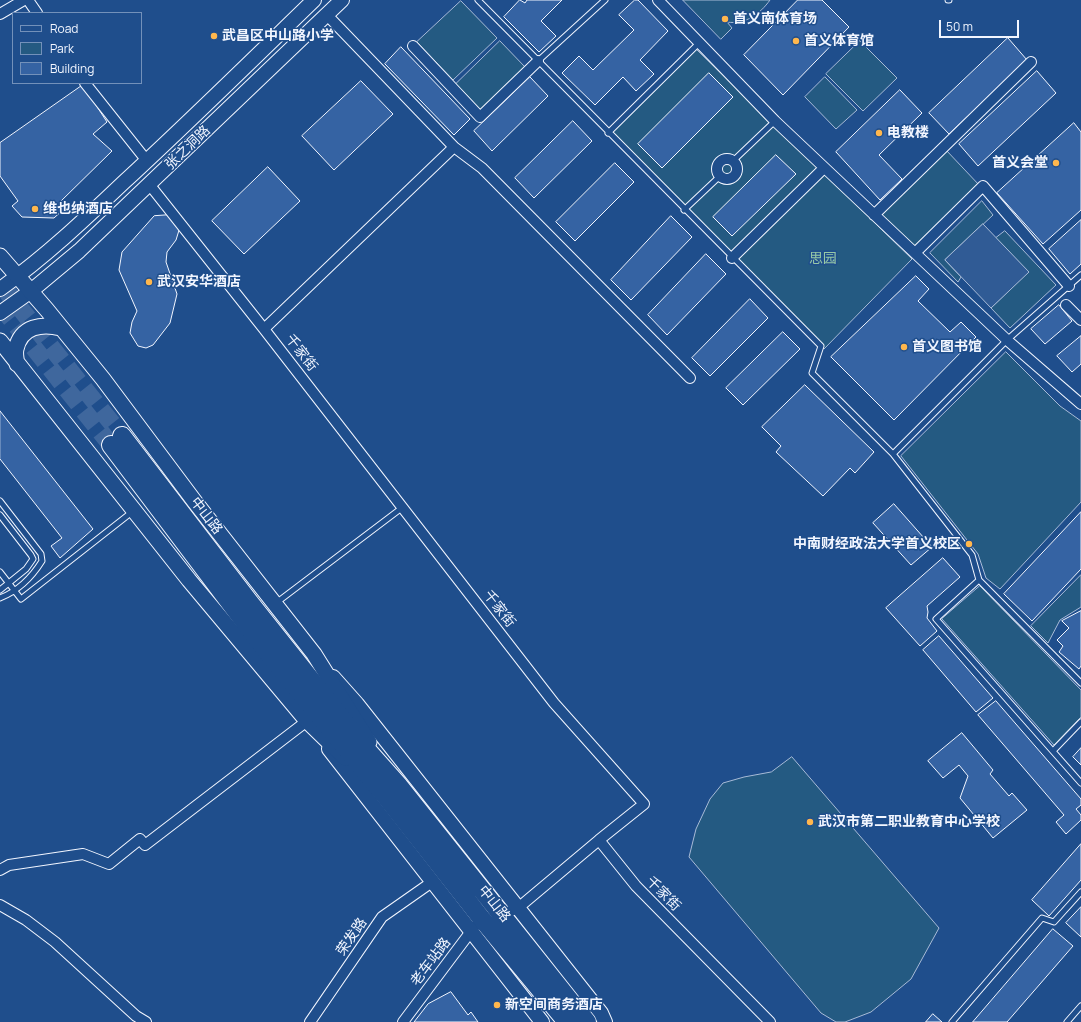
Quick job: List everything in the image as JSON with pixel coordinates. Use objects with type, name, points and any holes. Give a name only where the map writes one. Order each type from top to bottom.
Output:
[{"type":"highway","name":"中山路","points":[[116,440],[268,653],[392,791],[510,911],[587,1022]]},
{"type":"highway","name":"中山路","points":[[392,791],[476,925],[567,1022]]},
{"type":"main road","name":"张之洞路","points":[[0,289],[43,257],[66,236],[147,161],[314,0]]},
{"type":"main road","name":"张之洞路","points":[[0,313],[30,291],[79,251],[342,0]]},
{"type":"main road","name":"中山路","points":[[0,256],[103,379],[195,502],[314,654],[368,740],[392,791]]},
{"type":"main road","points":[[17,364],[16,350],[19,341],[24,334],[31,329],[40,326],[50,325],[61,328]]},
{"type":"main road","name":"中山路","points":[[0,341],[133,511],[307,720],[392,791]]},
{"type":"main road","points":[[0,360],[26,376]]},
{"type":"main road","points":[[314,654],[357,704],[510,911],[601,1013],[605,1022]]},
{"type":"main road","points":[[307,720],[432,882],[476,925],[542,1022]]},
{"type":"street","points":[[0,14],[24,0]]},
{"type":"street","points":[[28,0],[36,12]]},
{"type":"street","points":[[658,0],[775,121],[824,168],[1007,340],[1081,404]]},
{"type":"street","points":[[326,15],[454,147],[482,168],[690,378]]},
{"type":"street","points":[[413,46],[480,117],[538,61]]},
{"type":"street","points":[[874,215],[1031,62]]},
{"type":"street","points":[[86,84],[147,161]]},
{"type":"street","points":[[264,329],[454,147]]},
{"type":"street","points":[[727,159],[733,161],[736,166],[736,173],[729,179],[720,176],[717,169],[720,162],[727,159]]},
{"type":"street","points":[[732,258],[824,168]]},
{"type":"street","name":"千家街","points":[[149,184],[403,507],[554,703],[644,804],[599,840],[636,886],[770,1022]]},
{"type":"street","points":[[915,253],[983,186],[1069,286]]},
{"type":"street","points":[[1066,305],[1081,320]]},
{"type":"street","points":[[0,870],[9,865],[83,854],[109,864],[140,839],[145,845],[307,720]]},
{"type":"street","points":[[510,911],[599,840]]},
{"type":"street","name":"荣发路","points":[[310,1022],[382,917],[432,882]]},
{"type":"street","points":[[0,905],[26,920],[55,942],[136,1016],[146,1022]]},
{"type":"street","name":"老车站路","points":[[403,1022],[476,925]]},
{"type":"lane","points":[[478,0],[684,210],[821,346],[812,373],[893,454],[972,555],[979,580],[1081,683]]},
{"type":"lane","points":[[538,61],[606,0]]},
{"type":"lane","points":[[608,133],[699,43]]},
{"type":"lane","points":[[733,161],[775,121]]},
{"type":"lane","points":[[684,210],[720,176]]},
{"type":"lane","points":[[893,454],[1007,340],[1081,275]]},
{"type":"lane","points":[[0,501],[41,554],[42,560],[28,580],[0,598]]},
{"type":"lane","points":[[275,604],[403,507]]},
{"type":"lane","points":[[0,572],[21,598],[133,511]]},
{"type":"lane","points":[[0,515],[33,559],[26,569],[0,590]]},
{"type":"lane","points":[[979,580],[936,620],[1081,782]]},
{"type":"lane","points":[[1053,751],[1081,722]]},
{"type":"lane","points":[[952,1022],[1042,918],[1054,922],[1081,892]]},
{"type":"lane","points":[[1067,1022],[1081,1006]]},
{"type":"green space","name":"首义南体育场","points":[[683,0],[770,0],[762,10],[752,17],[740,22],[727,22],[732,28],[721,39]]},
{"type":"green space","points":[[461,1],[497,38],[453,80],[417,42]]},
{"type":"green space","points":[[500,41],[525,67],[481,110],[456,84]]},
{"type":"green space","points":[[860,41],[897,78],[863,111],[826,74]]},
{"type":"green space","name":"思园","points":[[696,49],[912,259],[824,349],[608,133]]},
{"type":"green space","points":[[825,77],[857,110],[836,129],[805,97]]},
{"type":"green space","points":[[946,150],[980,186],[916,248],[879,213]]},
{"type":"green space","points":[[982,201],[993,215],[945,260],[961,277],[958,282],[930,253]]},
{"type":"green space","points":[[1005,231],[1056,285],[1010,328],[991,308],[1028,272],[996,238]]},
{"type":"green space","points":[[1006,352],[1060,406],[1081,421],[1081,502],[1000,589],[986,578],[978,554],[901,456]]},
{"type":"green space","points":[[1081,575],[1081,607],[1060,620],[1048,643],[1031,626]]},
{"type":"green space","points":[[980,586],[1081,690],[1081,717],[1054,745],[942,619]]},
{"type":"green space","points":[[792,757],[939,928],[911,979],[871,1012],[845,1022],[836,1022],[821,1013],[689,857],[696,829],[710,799],[723,783],[771,772]]},
{"type":"shaded area","points":[[983,224],[1029,272],[991,308],[945,260]]},
{"type":"building","points":[[520,0],[525,3],[527,0],[562,0],[541,21],[556,36],[539,52],[504,17]]},
{"type":"building","points":[[635,0],[638,0],[668,31],[640,60],[654,74],[636,91],[623,77],[595,105],[562,73],[579,56],[593,70],[634,30],[619,15]]},
{"type":"building","name":"首义体育馆","points":[[798,0],[822,0],[849,27],[783,95],[744,55]]},
{"type":"building","points":[[1008,38],[1027,60],[949,134],[929,113]]},
{"type":"building","points":[[401,47],[470,119],[454,135],[385,64]]},
{"type":"building","points":[[1037,71],[1056,93],[978,166],[959,144]]},
{"type":"building","points":[[709,73],[733,97],[662,168],[638,144]]},
{"type":"building","points":[[530,77],[548,96],[492,151],[474,131]]},
{"type":"building","points":[[361,81],[393,114],[334,170],[302,136]]},
{"type":"building","points":[[83,85],[107,122],[93,134],[112,151],[60,202],[65,208],[54,218],[22,217],[12,206],[18,201],[0,176],[0,143]]},
{"type":"building","name":"电教楼","points":[[900,90],[922,113],[879,155],[902,179],[880,200],[836,152]]},
{"type":"building","points":[[573,121],[592,141],[534,198],[515,178]]},
{"type":"building","name":"首义会堂","points":[[1074,123],[1081,132],[1081,210],[1043,244],[997,193]]},
{"type":"building","points":[[776,155],[796,174],[732,236],[713,217]]},
{"type":"building","points":[[615,163],[634,182],[575,241],[556,222]]},
{"type":"building","points":[[268,167],[300,201],[244,254],[212,221]]},
{"type":"building","name":"武汉安华酒店","points":[[169,215],[180,227],[176,240],[167,252],[166,262],[177,294],[170,323],[153,345],[146,348],[138,346],[130,333],[132,322],[137,311],[119,270],[122,252],[154,216]]},
{"type":"building","points":[[671,216],[692,237],[631,300],[611,280]]},
{"type":"building","points":[[1081,220],[1081,264],[1070,274],[1049,249]]},
{"type":"building","points":[[706,254],[726,274],[667,335],[648,315]]},
{"type":"building","name":"首义图书馆","points":[[916,276],[929,289],[918,301],[950,332],[961,322],[976,337],[894,420],[831,357]]},
{"type":"building","points":[[750,299],[768,318],[710,376],[692,358]]},
{"type":"building","points":[[1059,305],[1072,321],[1045,344],[1031,329]]},
{"type":"building","points":[[783,332],[800,349],[743,405],[726,388]]},
{"type":"building","points":[[1081,336],[1081,364],[1072,372],[1057,356]]},
{"type":"building","points":[[805,385],[874,452],[855,473],[850,468],[823,496],[776,452],[781,446],[762,427]]},
{"type":"building","points":[[0,411],[93,529],[60,558],[51,546],[62,538],[0,459]]},
{"type":"building","points":[[894,504],[932,547],[911,565],[873,523]]},
{"type":"building","points":[[1081,512],[1081,569],[1032,621],[1004,594]]},
{"type":"building","points":[[943,558],[960,577],[927,606],[927,618],[937,631],[920,646],[886,608]]},
{"type":"building","points":[[1081,611],[1081,666],[1079,669],[1059,652],[1063,646],[1057,640],[1069,628],[1062,621]]},
{"type":"building","points":[[939,636],[993,698],[976,712],[923,650]]},
{"type":"building","points":[[996,701],[1081,799],[1081,805],[1076,809],[1081,815],[1081,820],[1066,834],[1056,822],[1064,815],[978,715]]},
{"type":"building","points":[[962,733],[993,770],[990,774],[1009,796],[1012,793],[1027,810],[993,838],[960,798],[968,776],[959,765],[943,778],[928,761]]},
{"type":"building","points":[[1081,748],[1081,765],[1073,757]]},
{"type":"building","points":[[1081,844],[1081,880],[1049,916],[1032,900]]},
{"type":"building","points":[[1081,907],[1081,937],[1066,923]]},
{"type":"building","points":[[1053,929],[1073,946],[1007,1022],[973,1022]]},
{"type":"building","points":[[451,992],[468,1015],[471,1012],[478,1022],[414,1022],[428,1004]]},
{"type":"building","points":[[933,1014],[942,1022],[926,1022]]},
{"type":"tunnel","points":[[0,283],[122,436]]},
{"type":"tunnel","points":[[0,305],[111,445]]},
{"type":"place","name":"首义南体育场","points":[[725,19]]},
{"type":"place","name":"武昌区中山路小学","points":[[214,36]]},
{"type":"place","name":"首义体育馆","points":[[796,41]]},
{"type":"place","name":"电教楼","points":[[879,133]]},
{"type":"place","name":"首义会堂","points":[[1056,163]]},
{"type":"place","name":"维也纳酒店","points":[[35,209]]},
{"type":"place","name":"武汉安华酒店","points":[[149,282]]},
{"type":"place","name":"首义图书馆","points":[[904,347]]},
{"type":"place","name":"中南财经政法大学首义校区","points":[[969,544]]},
{"type":"place","name":"武汉市第二职业教育中心学校","points":[[810,822]]},
{"type":"place","name":"新空间商务酒店","points":[[497,1005]]}]
